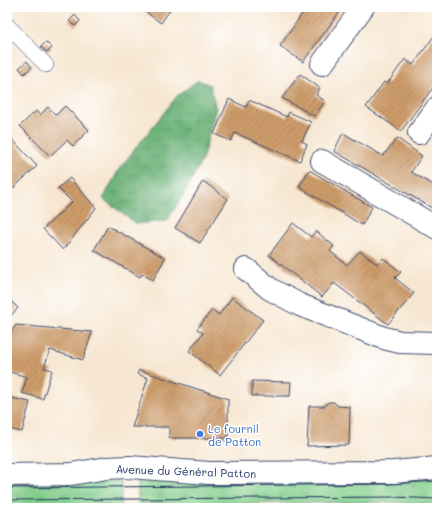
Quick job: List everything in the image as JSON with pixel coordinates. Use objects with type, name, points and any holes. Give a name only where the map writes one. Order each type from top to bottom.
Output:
[{"type":"street","points":[[322,64],[363,7]]},
{"type":"street","points":[[419,133],[437,108]]},
{"type":"street","points":[[322,161],[437,228]]},
{"type":"street","points":[[246,269],[270,289],[300,305],[363,330],[400,342],[437,343]]},
{"type":"street","name":"Avenue du Général Patton","points":[[7,475],[71,474],[107,468],[209,473],[394,472],[437,468]]},
{"type":"lane","points":[[7,25],[46,65]]},
{"type":"green space","points":[[198,80],[210,85],[216,109],[202,160],[167,221],[137,224],[103,199],[119,169],[177,96]]},
{"type":"green space","points":[[437,476],[437,505],[386,502],[138,505],[138,482]]},
{"type":"green space","points":[[121,481],[121,506],[7,506],[7,482]]},
{"type":"building","points":[[139,7],[172,7],[161,23]]},
{"type":"building","points":[[307,7],[343,7],[303,62],[280,46]]},
{"type":"building","points":[[75,15],[80,21],[75,26],[69,21]]},
{"type":"building","points":[[437,32],[437,82],[401,131],[366,107],[384,82],[387,84],[405,59],[413,65]]},
{"type":"building","points":[[46,42],[52,48],[47,52],[41,47]]},
{"type":"building","points":[[27,61],[32,67],[24,74],[19,68]]},
{"type":"building","points":[[300,74],[320,88],[316,95],[325,101],[314,116],[282,98]]},
{"type":"building","points":[[229,99],[246,107],[249,100],[287,117],[289,112],[311,122],[302,141],[307,144],[300,161],[235,133],[231,141],[214,134]]},
{"type":"building","points":[[65,106],[89,130],[73,146],[67,140],[50,156],[20,126],[36,111],[40,115],[48,107],[56,115]]},
{"type":"building","points":[[343,133],[383,156],[397,138],[422,156],[411,172],[437,187],[437,201],[432,208],[334,151]]},
{"type":"building","points":[[10,137],[37,166],[7,194],[7,140]]},
{"type":"building","points":[[309,170],[372,207],[362,225],[299,187]]},
{"type":"building","points":[[70,178],[96,208],[63,250],[43,229],[72,202],[58,188]]},
{"type":"building","points":[[203,181],[228,199],[200,243],[175,228]]},
{"type":"building","points":[[293,223],[311,237],[316,231],[334,246],[330,251],[347,265],[360,251],[377,264],[383,258],[401,272],[395,278],[414,293],[388,324],[334,283],[322,297],[269,255]]},
{"type":"building","points":[[108,226],[165,258],[153,280],[142,274],[140,277],[94,250]]},
{"type":"building","points":[[7,297],[18,308],[7,320]]},
{"type":"building","points":[[232,297],[263,320],[220,375],[189,351],[203,333],[197,329],[212,310],[219,315]]},
{"type":"building","points":[[16,325],[92,332],[83,360],[50,350],[44,368],[52,370],[43,399],[22,393],[27,377],[7,371],[7,338]]},
{"type":"building","points":[[139,370],[228,399],[228,438],[169,438],[169,427],[132,427],[148,378],[137,374]]},
{"type":"building","points":[[252,381],[291,382],[290,396],[252,396]]},
{"type":"building","points":[[7,397],[30,402],[22,432],[9,429],[7,434]]},
{"type":"building","points":[[328,402],[334,402],[338,406],[350,407],[349,445],[307,446],[309,406],[325,406]]},
{"type":"tram line","points":[[7,488],[391,484],[437,481]]},
{"type":"tram line","points":[[7,500],[393,497],[437,499]]},
{"type":"place","name":"Le fournil de Patton","points":[[200,434]]}]
